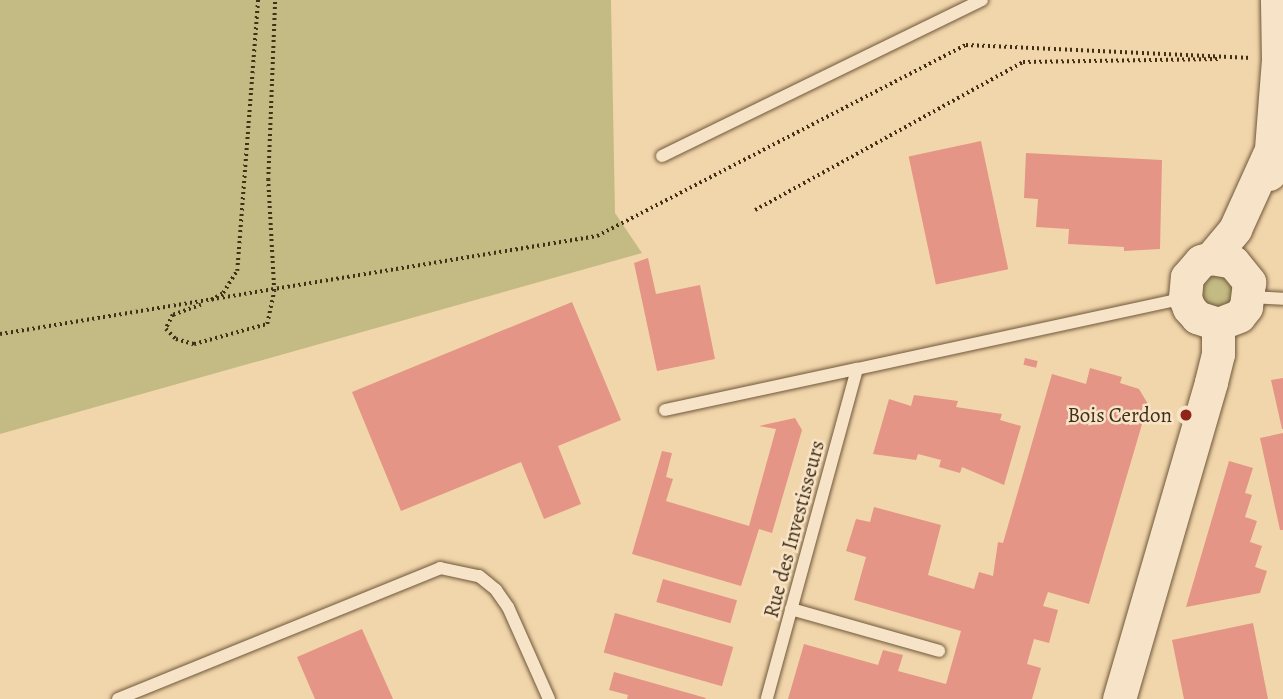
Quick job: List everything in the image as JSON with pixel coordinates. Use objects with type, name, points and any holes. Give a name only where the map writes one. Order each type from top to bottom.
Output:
[{"type":"main road","points":[[1269,154],[1235,229],[1211,258],[1193,268],[1185,298],[1197,317],[1218,324],[1239,316],[1250,289],[1250,249],[1268,184],[1278,10]]},
{"type":"main road","points":[[1211,258],[1233,262],[1250,289]]},
{"type":"main road","points":[[1119,699],[1211,382],[1218,354],[1218,324]]},
{"type":"lane","points":[[662,156],[982,0]]},
{"type":"lane","points":[[1250,289],[1283,299]]},
{"type":"lane","points":[[665,410],[1185,298]]},
{"type":"lane","name":"Rue des Investisseurs","points":[[767,699],[857,369]]},
{"type":"lane","points":[[118,699],[440,568],[479,576],[508,607],[549,699]]},
{"type":"lane","points":[[791,609],[939,651]]},
{"type":"path","points":[[258,0],[237,271],[223,293],[206,303],[173,315],[166,329],[176,339],[194,345],[267,324],[274,291],[268,180],[275,0]]},
{"type":"path","points":[[0,334],[206,303],[597,236],[966,45],[1256,58],[1023,62],[755,209]]},
{"type":"shaded area","points":[[0,0],[611,0],[615,213],[642,253],[0,434]]},
{"type":"shaded area","points":[[1225,266],[1239,300],[1210,311],[1195,284]]},
{"type":"building","points":[[981,141],[1008,269],[936,285],[909,156]]},
{"type":"building","points":[[1026,153],[1162,160],[1160,249],[1124,251],[1124,247],[1068,244],[1069,229],[1036,227],[1038,199],[1024,198]]},
{"type":"building","points":[[648,258],[656,294],[700,285],[715,359],[657,371],[634,263]]},
{"type":"building","points":[[572,302],[621,420],[558,446],[581,504],[544,519],[521,462],[401,511],[352,392]]},
{"type":"building","points":[[1025,358],[1038,361],[1036,368],[1023,365]]},
{"type":"building","points":[[1090,368],[1122,377],[1120,383],[1139,389],[1148,404],[1089,604],[1048,592],[1043,606],[1058,610],[1049,643],[1034,639],[1027,664],[1041,668],[1032,699],[788,699],[804,644],[878,665],[883,650],[903,655],[898,671],[946,684],[961,631],[854,600],[866,557],[846,551],[856,519],[870,522],[874,507],[941,525],[928,575],[974,589],[979,572],[993,576],[998,542],[1003,543],[1052,374],[1086,384]]},
{"type":"building","points":[[1283,378],[1283,429],[1282,429],[1271,380]]},
{"type":"building","points":[[914,395],[958,401],[956,407],[1002,414],[1000,420],[1021,426],[1004,485],[962,467],[960,473],[939,467],[941,460],[918,454],[916,460],[873,454],[889,399],[911,406]]},
{"type":"building","points":[[795,418],[802,430],[772,533],[759,529],[741,586],[632,554],[662,451],[672,453],[666,477],[673,479],[666,501],[749,526],[776,429],[759,426]]},
{"type":"building","points":[[1283,433],[1283,530],[1280,530],[1260,438]]},
{"type":"building","points":[[1229,461],[1253,468],[1245,493],[1252,495],[1245,517],[1257,521],[1250,542],[1262,546],[1255,567],[1267,571],[1260,593],[1186,607]]},
{"type":"building","points":[[663,579],[737,600],[730,623],[656,602]]},
{"type":"building","points":[[615,613],[733,647],[722,686],[604,652]]},
{"type":"building","points":[[1253,623],[1268,699],[1184,699],[1172,640]]},
{"type":"building","points":[[362,629],[393,699],[315,699],[297,657]]},
{"type":"building","points":[[614,672],[706,698],[627,699],[628,695],[609,690]]},
{"type":"place","name":"Bois Cerdon","points":[[1186,415]]}]
